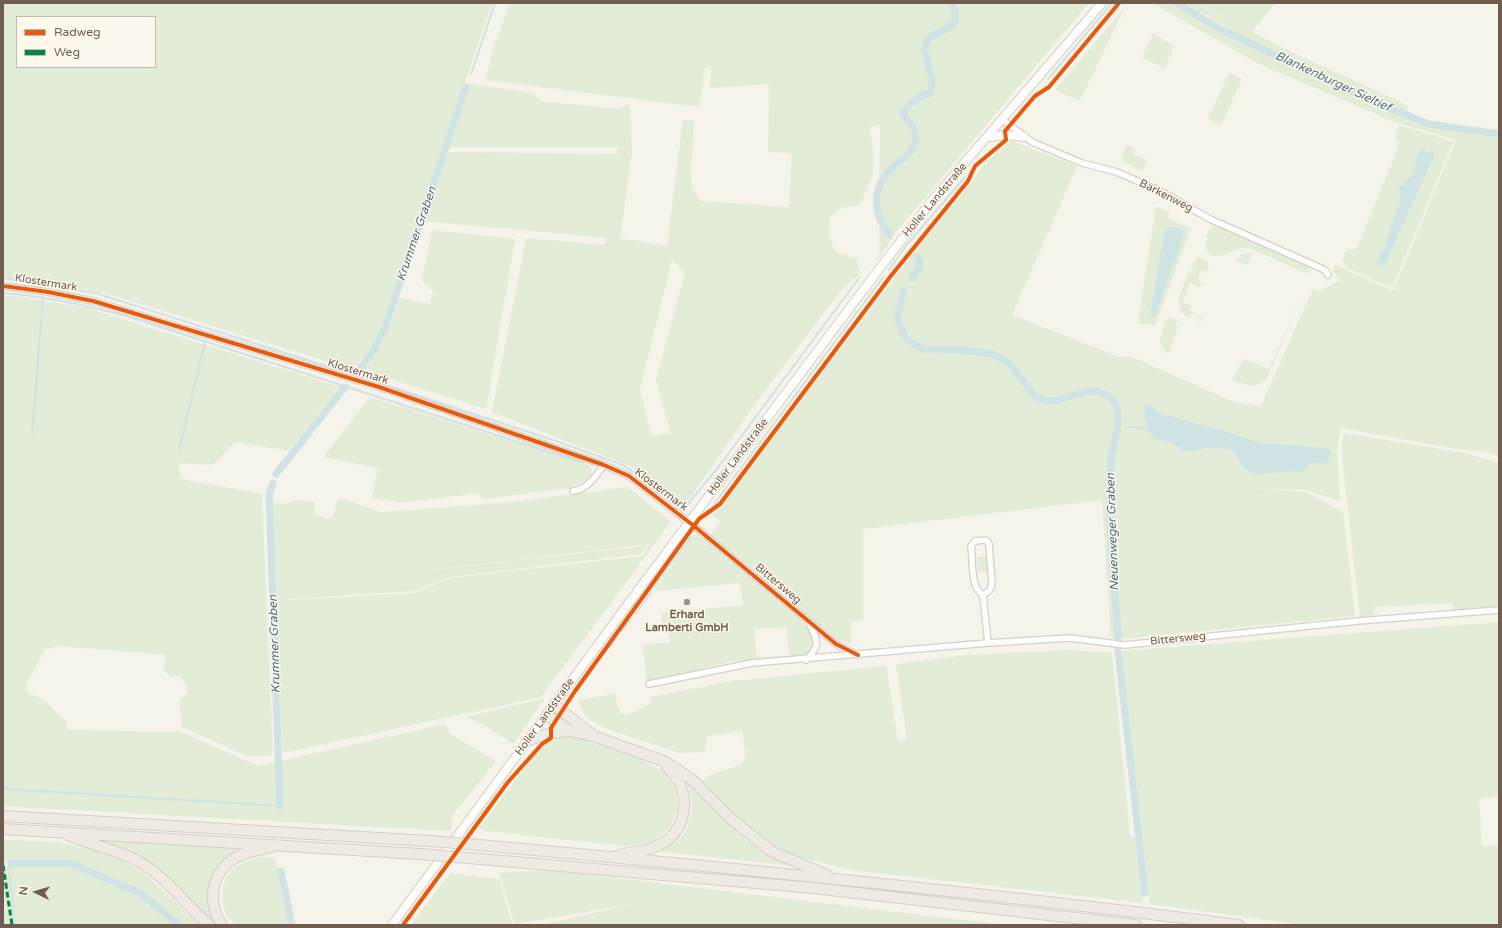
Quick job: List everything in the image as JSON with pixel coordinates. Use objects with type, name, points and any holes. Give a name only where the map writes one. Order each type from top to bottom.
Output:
[{"type":"highway","points":[[554,705],[596,737]]},
{"type":"highway","points":[[547,715],[570,731]]},
{"type":"highway","points":[[529,740],[551,733],[570,731],[596,737],[656,758],[671,765],[694,781],[729,817],[771,851],[794,862],[810,866],[832,877]]},
{"type":"highway","points":[[615,857],[630,851],[651,849],[659,845],[671,837],[681,822],[685,803],[684,793],[677,778],[656,758]]},
{"type":"highway","points":[[3,816],[468,844],[832,877],[1075,904],[1239,925]]},
{"type":"highway","points":[[3,829],[279,844],[457,857],[813,888],[1136,925]]},
{"type":"highway","points":[[59,831],[77,839],[116,850],[139,862],[159,876],[209,925]]},
{"type":"highway","points":[[222,925],[214,910],[212,894],[214,886],[222,870],[233,859],[241,855],[279,844]]},
{"type":"main road","name":"Holler Landstraße","points":[[392,925],[689,522],[873,276],[935,198],[989,137],[1102,3]]},
{"type":"main road","points":[[989,137],[1006,135],[1024,136]]},
{"type":"street","name":"Barkenweg","points":[[1003,120],[1032,142],[1075,160],[1117,172],[1162,192],[1203,216],[1325,270],[1328,275]]},
{"type":"street","name":"Klostermark","points":[[3,286],[48,292],[94,301],[379,387],[604,465],[629,476],[689,522]]},
{"type":"street","points":[[573,491],[580,491],[595,478],[604,465]]},
{"type":"street","name":"Bittersweg","points":[[689,522],[836,644],[858,655]]},
{"type":"street","points":[[986,540],[990,544],[992,584],[990,590],[983,595],[978,593],[975,586],[971,546],[975,541],[986,540]]},
{"type":"street","points":[[983,595],[988,643]]},
{"type":"street","name":"Bittersweg","points":[[648,684],[752,663],[806,660],[988,643],[1070,638],[1125,645],[1499,610]]},
{"type":"street","name":"Bittersweg","points":[[806,660],[815,651],[818,639],[808,621]]},
{"type":"green space","points":[[3,3],[492,3],[380,332],[369,351],[352,369],[105,293],[3,277]]},
{"type":"green space","points":[[510,3],[1089,3],[896,232],[879,258],[880,125],[870,127],[873,152],[873,174],[860,205],[843,207],[830,217],[828,234],[836,252],[857,259],[860,274],[842,289],[755,404],[686,504],[680,504],[628,465],[492,412],[526,238],[605,245],[606,238],[425,221],[447,152],[617,154],[618,147],[450,147],[470,84],[533,93],[540,101],[609,108],[620,108],[630,104],[632,152],[620,238],[667,246],[683,120],[694,121],[691,168],[692,187],[700,201],[789,207],[792,153],[768,152],[769,84],[710,88],[711,66],[704,68],[703,89],[699,107],[486,80],[493,49]],"holes":[[[672,260],[685,272],[656,380],[671,433],[651,436],[640,390]]]},
{"type":"green space","points":[[1152,3],[1174,3],[1205,22],[1276,59],[1427,125],[1473,134],[1499,137],[1499,457],[1487,452],[1458,449],[1341,428],[1337,449],[1340,501],[1306,490],[1245,488],[1306,492],[1343,512],[1355,616],[1120,639],[1111,637],[1102,500],[863,529],[863,620],[851,621],[851,644],[836,639],[788,600],[788,597],[710,535],[721,521],[713,516],[916,249],[985,164],[1011,141],[1077,166],[1012,315],[1119,357],[1132,357],[1234,402],[1261,406],[1313,289],[1319,291],[1339,281],[1339,278],[1333,271],[1335,265],[1393,291],[1456,140],[1392,121],[1259,64]],"holes":[[[1150,403],[1158,413],[1215,428],[1260,443],[1327,448],[1328,463],[1244,468],[1232,450],[1213,447],[1183,452],[1176,445],[1152,438],[1146,423],[1144,407]]]},
{"type":"green space","points":[[1184,3],[1195,3],[1291,52],[1403,103],[1408,107],[1407,112],[1292,62],[1251,41]]},
{"type":"green space","points":[[1197,3],[1275,3],[1252,32]]},
{"type":"green space","points":[[1125,7],[1080,101],[1055,90]]},
{"type":"green space","points":[[1153,33],[1174,46],[1165,68],[1142,58]]},
{"type":"green space","points":[[1229,73],[1242,79],[1221,125],[1208,119]]},
{"type":"green space","points":[[1399,125],[1453,142],[1392,288],[1347,268],[1342,259],[1346,251],[1357,248],[1400,143],[1395,136]],"holes":[[[1421,149],[1428,152],[1432,151],[1435,154],[1386,262],[1382,266],[1377,260],[1383,251],[1400,203],[1400,189],[1414,172],[1416,157]]]},
{"type":"green space","points":[[1127,145],[1135,148],[1133,154],[1147,160],[1142,171],[1121,160]]},
{"type":"green space","points":[[1156,206],[1169,212],[1167,218],[1191,228],[1155,325],[1138,324]]},
{"type":"green space","points":[[1217,226],[1309,266],[1310,273],[1308,274],[1247,247],[1219,256],[1209,253],[1205,248],[1208,238],[1206,237],[1210,228]]},
{"type":"green space","points":[[432,230],[515,239],[486,409],[362,370],[375,354],[380,345],[389,327],[400,298],[429,304],[434,293],[422,280]]},
{"type":"green space","points":[[1247,253],[1252,254],[1247,265],[1236,260],[1241,255]]},
{"type":"green space","points":[[1197,257],[1207,261],[1209,265],[1206,272],[1202,270],[1197,280],[1202,283],[1200,287],[1190,283],[1182,302],[1192,306],[1190,311],[1203,317],[1200,323],[1198,323],[1200,317],[1191,313],[1189,318],[1182,313],[1180,306],[1182,289]]},
{"type":"green space","points":[[1305,290],[1266,380],[1254,386],[1232,381],[1240,365],[1245,359],[1269,369]]},
{"type":"green space","points":[[3,296],[15,296],[87,308],[340,387],[289,451],[235,442],[213,465],[178,463],[181,479],[262,494],[273,755],[250,757],[182,727],[179,700],[187,694],[187,687],[180,676],[170,677],[163,668],[167,655],[60,646],[45,649],[25,684],[28,693],[41,698],[66,721],[67,730],[181,732],[258,766],[445,724],[450,734],[496,761],[453,815],[451,831],[3,806]]},
{"type":"green space","points":[[1168,317],[1177,320],[1175,324],[1179,326],[1168,353],[1161,345],[1161,336]]},
{"type":"green space","points":[[370,397],[589,465],[593,474],[578,487],[482,499],[479,493],[399,502],[372,498],[378,468],[323,457]]},
{"type":"green space","points":[[1344,433],[1464,453],[1499,463],[1499,606],[1454,610],[1453,603],[1374,607],[1375,616],[1360,617],[1341,446]]},
{"type":"green space","points":[[628,487],[671,522],[541,697],[282,753],[276,601],[414,593],[451,578],[642,556],[650,544],[396,574],[646,546],[641,554],[450,577],[414,591],[276,600],[272,503],[287,504],[297,500],[315,502],[314,516],[332,519],[338,499],[351,501],[380,512],[504,503]]},
{"type":"green space","points":[[698,535],[800,620],[814,638],[812,651],[806,657],[733,661],[647,682],[643,645],[670,642],[668,625],[663,625],[661,613],[743,605],[740,583],[654,591],[693,536]],"holes":[[[787,628],[789,656],[756,657],[755,629]]]},
{"type":"green space","points":[[987,556],[988,572],[978,572],[977,557]]},
{"type":"green space","points":[[1499,622],[1499,796],[1479,799],[1482,846],[1499,845],[1499,925],[1304,925],[1150,904],[1121,651]]},
{"type":"green space","points":[[1070,650],[1112,653],[1130,836],[1135,837],[1143,903],[851,870],[786,854],[747,826],[701,782],[708,776],[742,764],[746,756],[742,731],[707,736],[705,752],[680,753],[607,729],[586,717],[578,701],[615,693],[618,708],[624,715],[632,713],[652,703],[650,697],[732,681],[886,666],[898,741],[907,739],[896,664],[967,655]]},
{"type":"green space","points":[[545,698],[513,744],[489,728],[467,717]]},
{"type":"green space","points":[[568,735],[641,759],[666,774],[675,790],[678,809],[670,827],[654,841],[624,846],[485,831],[479,828],[536,752],[556,736]]},
{"type":"green space","points":[[685,779],[747,841],[793,866],[657,851],[681,837],[690,821],[692,807],[690,793]]},
{"type":"green space","points":[[3,840],[59,842],[97,851],[128,863],[146,875],[200,925],[183,925],[141,889],[72,861],[14,860],[3,862]]},
{"type":"green space","points":[[100,840],[242,849],[214,875],[218,925],[120,848]]},
{"type":"green space","points":[[260,857],[275,858],[289,925],[236,925],[226,914],[222,897],[228,874],[238,865]]},
{"type":"green space","points":[[3,866],[69,866],[139,895],[174,925],[3,925]]},
{"type":"green space","points":[[549,870],[1005,925],[543,925],[632,904],[515,924],[499,873]]},
{"type":"green space","points":[[450,873],[499,879],[513,925],[411,925]]},
{"type":"shaded area","points":[[1421,149],[1428,152],[1432,151],[1435,154],[1386,262],[1382,266],[1376,264],[1383,251],[1400,203],[1399,189],[1414,172],[1416,157]]},
{"type":"shaded area","points":[[1168,227],[1180,228],[1183,232],[1183,238],[1155,317],[1150,316],[1164,233]]},
{"type":"shaded area","points":[[1150,403],[1158,413],[1215,428],[1260,443],[1327,448],[1331,452],[1328,463],[1310,464],[1303,471],[1253,474],[1244,468],[1232,450],[1213,447],[1183,452],[1176,445],[1152,438],[1148,430],[1144,411],[1144,407]]},
{"type":"waterway","name":"Krummer Graben","points":[[471,74],[495,3]]},
{"type":"waterway","name":"Neuenweger Graben","points":[[890,235],[879,217],[876,200],[878,191],[881,182],[887,173],[908,154],[915,144],[915,133],[903,113],[915,100],[931,93],[932,79],[924,49],[929,37],[947,29],[955,22],[955,12],[951,3]]},
{"type":"waterway","points":[[1048,79],[1112,3]]},
{"type":"waterway","name":"Blankenburger Sieltief","points":[[1177,3],[1218,28],[1379,104],[1429,124],[1499,134]]},
{"type":"waterway","name":"Krummer Graben","points":[[355,375],[373,351],[385,328],[466,87]]},
{"type":"waterway","points":[[889,270],[905,247],[965,177]]},
{"type":"waterway","name":"Neuenweger Graben","points":[[912,279],[920,265],[918,257]]},
{"type":"waterway","points":[[715,503],[884,276]]},
{"type":"waterway","points":[[3,278],[95,293],[355,375],[556,441],[623,465],[683,506],[687,505],[720,465],[859,278]]},
{"type":"waterway","name":"Neuenweger Graben","points":[[903,291],[897,320],[906,339],[923,349],[964,350],[993,354],[1009,363],[1036,398],[1052,401],[1084,392],[1099,392],[1106,394],[1116,405],[1118,420],[1111,461],[1110,505],[1118,637]]},
{"type":"waterway","points":[[3,293],[34,296],[95,308],[126,316],[584,463]]},
{"type":"waterway","points":[[32,437],[43,297]]},
{"type":"waterway","points":[[179,450],[205,342]]},
{"type":"waterway","name":"Krummer Graben","points":[[276,474],[345,387]]},
{"type":"waterway","name":"Neuenweger Graben","points":[[1127,427],[1146,428]]},
{"type":"waterway","name":"Krummer Graben","points":[[273,483],[269,494],[280,806]]},
{"type":"waterway","points":[[654,587],[691,537]]},
{"type":"waterway","points":[[635,614],[651,593]]},
{"type":"waterway","points":[[622,631],[630,620]]},
{"type":"waterway","points":[[597,663],[615,640]]},
{"type":"waterway","name":"Neuenweger Graben","points":[[1118,651],[1145,893]]},
{"type":"waterway","points":[[578,690],[594,668]]},
{"type":"waterway","points":[[3,787],[7,789],[280,806]]},
{"type":"waterway","points":[[11,863],[9,871],[15,925]]},
{"type":"waterway","points":[[11,863],[70,863],[140,893],[179,925]]},
{"type":"waterway","name":"Krummer Graben","points":[[281,871],[292,925]]},
{"type":"marked path","points":[[3,865],[12,925]]},
{"type":"cycle path","points":[[403,925],[508,782],[542,744],[551,738],[551,728],[575,691],[699,519],[720,504],[890,277],[968,181],[975,166],[1006,140],[1005,131],[1035,96],[1049,87],[1119,3]]},
{"type":"cycle path","points":[[3,286],[48,292],[93,301],[379,387],[604,465],[629,476],[694,526],[836,644],[858,655]]},
{"type":"place","name":"Erhard Lamberti GmbH","points":[[687,602]]}]
